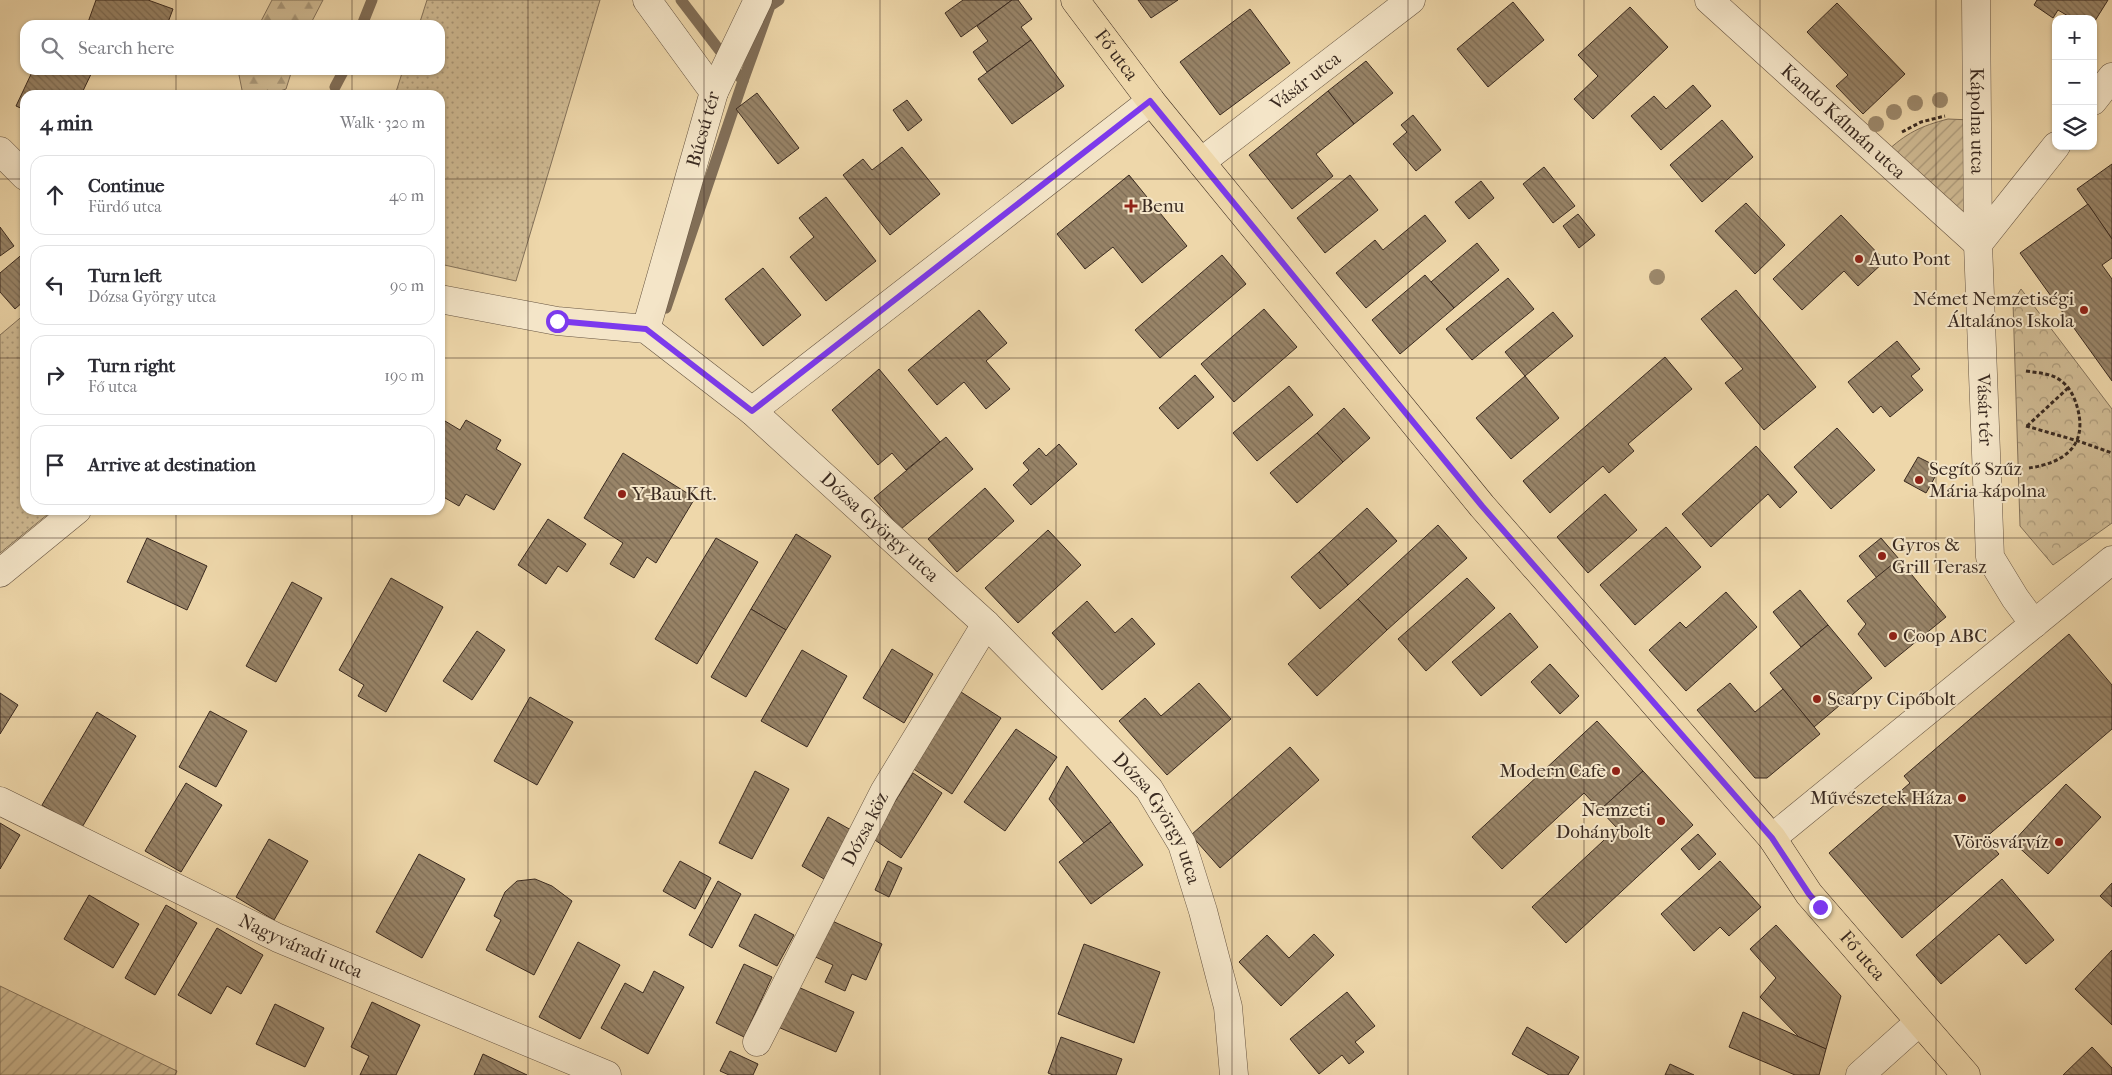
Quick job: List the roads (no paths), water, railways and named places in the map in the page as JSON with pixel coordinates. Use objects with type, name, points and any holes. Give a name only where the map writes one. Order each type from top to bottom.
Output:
[{"type":"main road","name":"Fő utca","points":[[1075,0],[1150,101],[1482,506],[1772,838],[1809,894],[1966,1075]]},
{"type":"street","name":"Búcsú tér","points":[[646,329],[718,85],[647,0]]},
{"type":"street","points":[[718,85],[758,0]]},
{"type":"street","name":"Vásár utca","points":[[1200,162],[1411,0]]},
{"type":"street","name":"Kandó Kálmán utca","points":[[1709,0],[1978,244]]},
{"type":"street","name":"Kápolna utca","points":[[1976,0],[1978,244]]},
{"type":"street","points":[[2097,96],[2112,77]]},
{"type":"street","points":[[752,411],[1150,101]]},
{"type":"street","points":[[1978,244],[2053,150]]},
{"type":"street","points":[[0,151],[20,171]]},
{"type":"street","name":"Vásár tér","points":[[1978,244],[1990,557],[2015,598],[2029,628]]},
{"type":"street","points":[[445,300],[557,321],[646,329]]},
{"type":"street","name":"Dózsa György utca","points":[[646,329],[752,411],[986,624],[1149,789],[1182,844],[1203,911],[1228,1007],[1234,1075]]},
{"type":"street","points":[[0,573],[71,515]]},
{"type":"street","points":[[1772,838],[2112,560]]},
{"type":"street","name":"Dózsa köz","points":[[757,1042],[884,792],[986,624]]},
{"type":"street","name":"Nagyváradi utca","points":[[0,801],[278,938],[608,1075]]},
{"type":"street","points":[[1860,1075],[1919,1022]]},
{"type":"waterway","points":[[364,20],[372,0]]},
{"type":"waterway","points":[[666,308],[743,81],[681,0]]},
{"type":"waterway","points":[[743,81],[770,6],[779,0]]},
{"type":"waterway","points":[[335,87],[341,75]]},
{"type":"place","name":"Benu","points":[[1131,206]]},
{"type":"place","name":"Auto Pont","points":[[1859,259]]},
{"type":"place","name":"Német Nemzetiségi Általános Iskola","points":[[2084,310]]},
{"type":"place","name":"Segítő Szűz Mária-kápolna","points":[[1919,480]]},
{"type":"place","name":"Y-Bau Kft.","points":[[622,494]]},
{"type":"place","name":"Gyros & Grill Terasz","points":[[1882,556]]},
{"type":"place","name":"Coop ABC","points":[[1893,636]]},
{"type":"place","name":"Scarpy Cipőbolt","points":[[1817,699]]},
{"type":"place","name":"Modern Cafe","points":[[1616,771]]},
{"type":"place","name":"Művészetek Háza","points":[[1962,798]]},
{"type":"place","name":"Nemzeti Dohánybolt","points":[[1661,821]]},
{"type":"place","name":"Vörösvárvíz","points":[[2059,842]]}]
